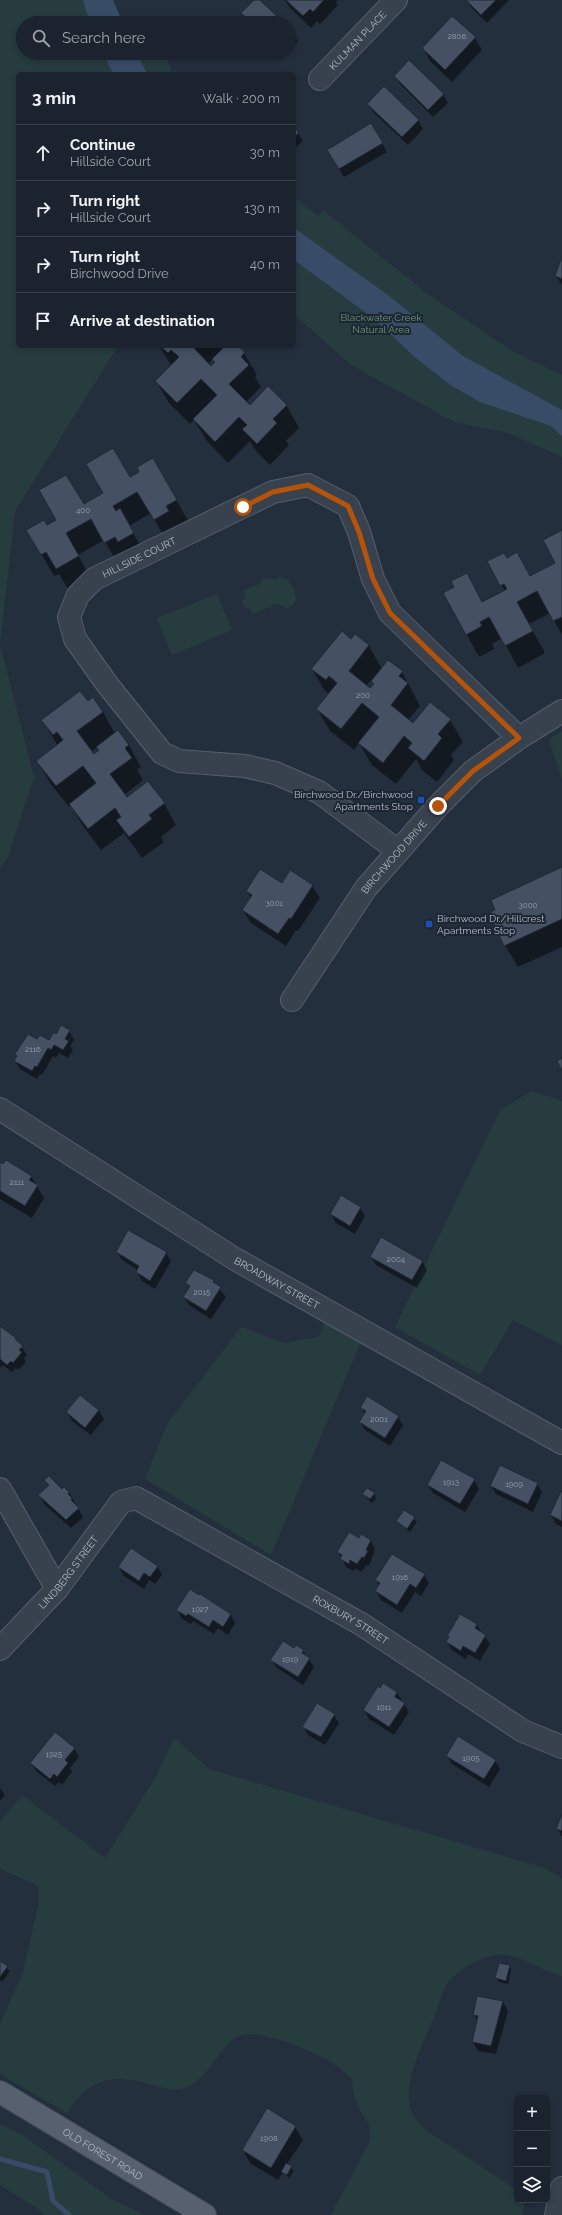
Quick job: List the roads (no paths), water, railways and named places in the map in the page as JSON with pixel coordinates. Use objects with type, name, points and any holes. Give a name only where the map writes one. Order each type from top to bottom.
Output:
[{"type":"main road","name":"OLD FOREST ROAD","points":[[0,2092],[205,2215]]},
{"type":"street","name":"KULMAN PLACE","points":[[320,79],[396,0]]},
{"type":"street","name":"HILLSIDE COURT","points":[[398,851],[319,792],[275,773],[245,766],[179,761],[162,753],[107,684],[75,639],[69,617],[78,595],[94,579],[273,492],[308,485],[348,506],[359,532],[373,579],[390,613],[519,738]]},
{"type":"street","name":"BIRCHWOOD DRIVE","points":[[292,1000],[366,888],[438,806],[473,771],[519,738],[562,711]]},
{"type":"street","name":"BROADWAY STREET","points":[[0,1109],[235,1259],[562,1443]]},
{"type":"street","points":[[0,1489],[57,1589]]},
{"type":"street","name":"LINDBERG STREET","points":[[0,1649],[57,1589],[121,1502],[136,1498]]},
{"type":"street","name":"ROXBURY STREET","points":[[136,1498],[361,1624],[523,1731],[562,1747]]},
{"type":"street","points":[[556,2215],[562,2188]]},
{"type":"water","points":[[83,0],[113,0],[120,16],[88,16]]},
{"type":"water","points":[[106,60],[140,60],[146,72],[112,72]]},
{"type":"water","points":[[296,229],[388,295],[463,356],[562,410],[562,436],[551,426],[480,402],[452,386],[417,359],[373,318],[296,261]]},
{"type":"waterway","points":[[0,2159],[47,2172],[53,2201],[69,2215]]},
{"type":"place","name":"Birchwood Dr./Birchwood Apartments Stop","points":[[421,800]]},
{"type":"place","name":"Birchwood Dr./Hillcrest Apartments Stop","points":[[429,924]]},
{"type":"park label","name":"Blackwater Creek Natural Area","points":[[381,322]]}]
